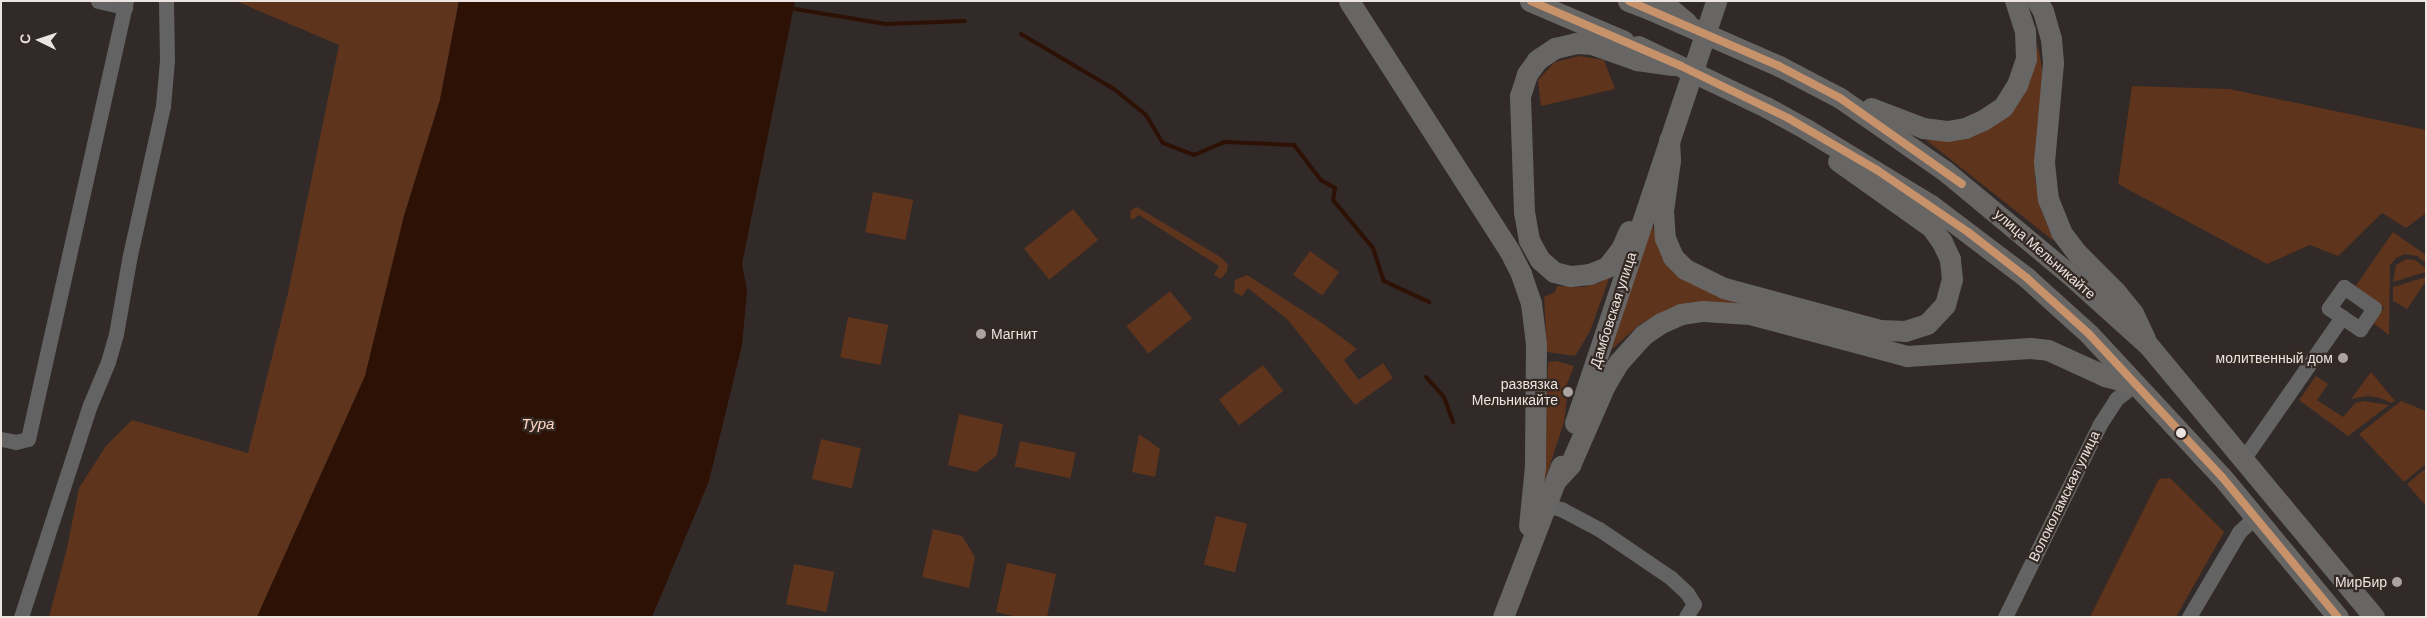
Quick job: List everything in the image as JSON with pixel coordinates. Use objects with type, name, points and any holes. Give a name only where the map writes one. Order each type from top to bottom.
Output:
[{"type":"main road","points":[[1349,1],[1510,252],[1521,274],[1531,303],[1536,344],[1534,466],[1532,507],[1524,560]]},
{"type":"main road","points":[[1530,1],[1638,53]]},
{"type":"main road","name":"улица Мельникайте","points":[[1628,1],[1656,6],[1691,27],[1779,66],[1840,98],[1945,171],[1990,206],[2068,272],[2149,346],[2244,458],[2374,617]]},
{"type":"main road","name":"Дамбовская улица","points":[[1504,617],[1524,560],[1556,480],[1716,1]]},
{"type":"main road","points":[[1840,98],[1923,128],[1947,130],[1964,128],[1983,120],[2003,107],[2017,85],[2026,59],[2025,31],[2015,1]]},
{"type":"main road","points":[[2037,1],[2043,12],[2051,39],[2053,63],[2044,162],[2048,199],[2061,232],[2077,253],[2116,292],[2133,313],[2149,346]]},
{"type":"main road","points":[[1656,182],[1636,216],[1621,249],[1606,267],[1590,274],[1570,276],[1554,272],[1540,260],[1529,240],[1524,212],[1520,96],[1527,74],[1538,60],[1555,48],[1576,43],[1592,44],[1638,53],[1682,66],[1806,128],[1931,205],[2028,278],[2089,334],[2222,477],[2338,617]]},
{"type":"main road","points":[[1669,140],[1670,160],[1663,211],[1665,238],[1673,258],[1685,269],[1724,288],[1880,330],[1905,331],[1927,324],[1945,305],[1952,280],[1950,259],[1942,242],[1932,227],[1838,162],[1806,128]]},
{"type":"main road","points":[[1556,480],[1574,458],[1605,385],[1618,363],[1643,335],[1661,323],[1681,314],[1703,311],[1750,314],[1907,356],[2030,348],[2048,350],[2106,376],[2135,384]]},
{"type":"main road","points":[[2279,545],[2291,549],[2299,547],[2302,538],[2299,526]]},
{"type":"street","points":[[1,439],[16,442],[28,439],[125,4],[98,1]]},
{"type":"street","points":[[21,617],[90,406],[108,362],[116,334],[130,255],[163,106],[166,60],[166,1]]},
{"type":"street","points":[[2244,458],[2342,317]]},
{"type":"street","name":"Волоколамская улица","points":[[2006,617],[2100,424],[2116,399],[2135,384]]},
{"type":"street","points":[[1546,505],[1561,509],[1591,525],[1671,578],[1687,593],[1694,604],[1686,617]]},
{"type":"street","points":[[2188,617],[2239,532],[2255,517]]},
{"type":"shaded area","points":[[236,1],[459,1],[440,100],[404,216],[365,376],[257,617],[49,617],[67,548],[79,488],[106,446],[132,420],[248,453],[288,293],[339,45]]},
{"type":"shaded area","points":[[2038,45],[2043,74],[2035,151],[2035,178],[2041,210],[2054,241],[1926,140],[1957,140],[1980,133],[2002,118],[2031,74]]},
{"type":"shaded area","points":[[1579,56],[1604,60],[1615,89],[1541,106],[1538,80],[1555,62]]},
{"type":"shaded area","points":[[2132,86],[2229,89],[2426,130],[2426,213],[2406,228],[2382,213],[2338,256],[2310,245],[2267,264],[2118,184]]},
{"type":"shaded area","points":[[873,192],[913,200],[905,240],[865,232]]},
{"type":"shaded area","points":[[1137,207],[1222,258],[1228,265],[1227,271],[1221,279],[1214,275],[1219,266],[1139,215],[1132,220],[1130,216],[1131,210]]},
{"type":"shaded area","points":[[1073,209],[1098,240],[1049,280],[1024,249]]},
{"type":"shaded area","points":[[1652,225],[1661,249],[1757,303],[1660,313],[1640,324],[1611,350]]},
{"type":"shaded area","points":[[2393,232],[2426,255],[2426,263],[2417,256],[2405,254],[2396,258],[2390,265],[2389,335],[2373,323],[2384,308],[2355,287]]},
{"type":"shaded area","points":[[1310,251],[1339,272],[1322,296],[1293,274]]},
{"type":"shaded area","points":[[2406,259],[2415,260],[2426,268],[2426,272],[2393,282],[2396,265]]},
{"type":"shaded area","points":[[1247,275],[1322,323],[1357,349],[1344,360],[1359,380],[1383,363],[1393,378],[1355,405],[1288,320],[1248,288],[1242,296],[1234,292],[1235,280]]},
{"type":"shaded area","points":[[1610,276],[1590,331],[1575,356],[1547,352],[1544,297],[1555,292],[1557,286],[1583,287],[1599,283]]},
{"type":"shaded area","points":[[2426,277],[2426,281],[2407,309],[2393,301],[2393,287]]},
{"type":"shaded area","points":[[1170,291],[1192,318],[1149,353],[1126,326]]},
{"type":"shaded area","points":[[848,317],[888,325],[880,365],[840,357]]},
{"type":"shaded area","points":[[1556,361],[1574,366],[1562,396],[1567,398],[1564,422],[1545,480],[1543,479],[1548,362]]},
{"type":"shaded area","points":[[1263,365],[1283,391],[1239,425],[1219,399]]},
{"type":"shaded area","points":[[2371,372],[2395,401],[2391,403],[2380,398],[2368,396],[2351,399]]},
{"type":"shaded area","points":[[2316,376],[2328,384],[2317,400],[2343,417],[2355,403],[2363,401],[2389,405],[2348,436],[2299,400]]},
{"type":"shaded area","points":[[2401,401],[2426,411],[2426,464],[2404,482],[2359,434]]},
{"type":"shaded area","points":[[959,414],[1003,424],[997,455],[976,472],[948,465]]},
{"type":"shaded area","points":[[1139,434],[1160,449],[1155,477],[1132,472]]},
{"type":"shaded area","points":[[821,439],[861,448],[852,488],[812,479]]},
{"type":"shaded area","points":[[1020,441],[1076,453],[1070,478],[1015,466]]},
{"type":"shaded area","points":[[2426,468],[2426,506],[2407,484]]},
{"type":"shaded area","points":[[2170,478],[2224,532],[2176,617],[2090,617],[2159,479]]},
{"type":"shaded area","points":[[1216,516],[1247,524],[1235,572],[1204,565]]},
{"type":"shaded area","points":[[933,529],[962,536],[975,557],[969,588],[922,577]]},
{"type":"shaded area","points":[[1007,563],[1056,574],[1047,617],[1017,617],[996,612]]},
{"type":"shaded area","points":[[794,564],[834,572],[826,612],[786,604]]},
{"type":"water","name":"Тура","points":[[459,1],[795,1],[742,264],[747,291],[742,345],[709,481],[652,617],[257,617],[365,376],[404,216],[440,100]]},
{"type":"waterway","points":[[795,9],[886,24],[965,21]]},
{"type":"waterway","points":[[1021,34],[1114,89],[1146,115],[1163,143],[1194,155],[1225,142],[1294,145],[1321,180],[1335,188],[1333,200],[1373,248],[1384,281],[1429,302]]},
{"type":"waterway","points":[[1426,377],[1444,397],[1453,422]]},
{"type":"transit line","points":[[1531,1],[1681,66],[1788,118],[1877,170],[1968,232],[2027,278],[2089,334],[2222,477],[2338,617]]},
{"type":"transit line","points":[[1629,1],[1779,66],[1840,98],[1962,184]]},
{"type":"place","name":"Магнит","points":[[981,334]]},
{"type":"place","name":"молитвенный дом","points":[[2343,358]]},
{"type":"place","name":"развязка Мельникайте","points":[[1568,392]]},
{"type":"place","name":"МирБир","points":[[2397,582]]}]
